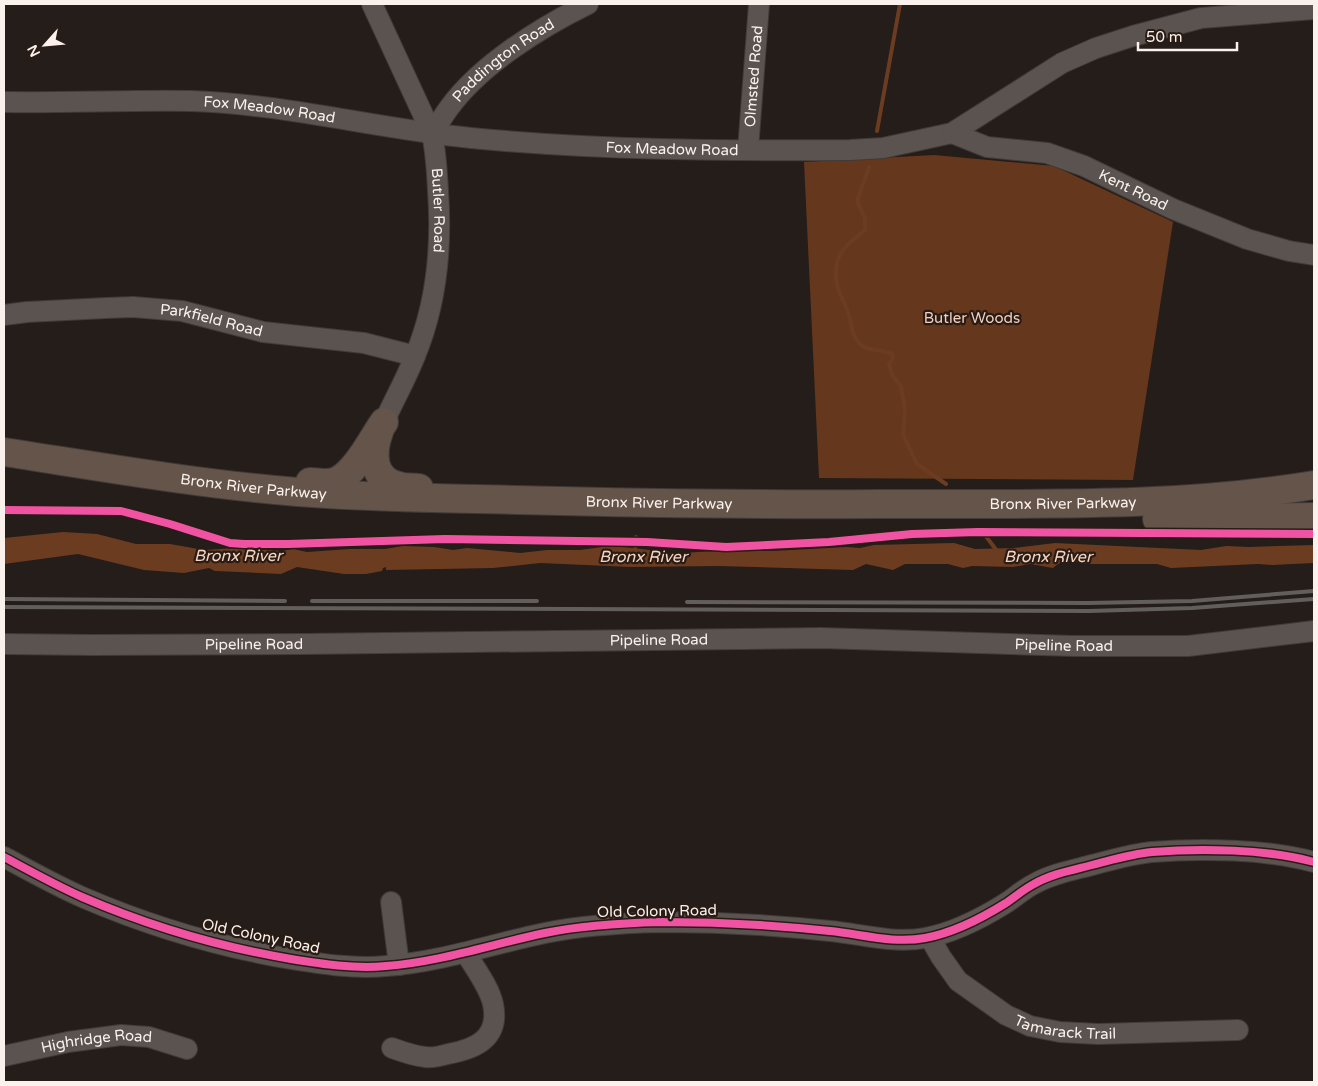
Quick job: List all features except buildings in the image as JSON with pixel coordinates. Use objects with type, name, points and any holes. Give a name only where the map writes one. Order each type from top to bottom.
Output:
[{"type":"highway","points":[[109,468],[331,483],[340,479],[352,469],[384,422]]},
{"type":"highway","points":[[384,422],[374,444],[374,455],[376,467],[386,480],[402,487],[453,489],[515,500]]},
{"type":"highway","name":"Bronx River Parkway","points":[[4,452],[214,484],[398,498],[711,505],[1145,502],[1242,495],[1314,485]]},
{"type":"highway","name":"Bronx River Parkway","points":[[4,469],[203,498],[284,507],[364,512],[711,521],[1314,517]]},
{"type":"street","name":"Butler Road","points":[[372,4],[432,134],[436,152],[440,234],[437,273],[432,301],[415,356],[384,422]]},
{"type":"street","name":"Paddington Road","points":[[432,134],[450,106],[510,50],[557,19],[588,4]]},
{"type":"street","name":"Olmsted Road","points":[[748,150],[759,4]]},
{"type":"street","name":"Fox Meadow Road","points":[[4,102],[201,102],[274,109],[432,134],[604,147],[748,150],[850,150],[883,148],[952,133],[1062,64],[1096,48],[1201,18],[1314,8]]},
{"type":"street","name":"Kent Road","points":[[952,133],[987,147],[1047,153],[1084,166],[1173,209],[1247,239],[1289,251],[1314,255]]},
{"type":"street","name":"Parkfield Road","points":[[4,315],[27,312],[133,307],[182,312],[263,332],[364,343],[415,356]]},
{"type":"street","name":"Pipeline Road","points":[[4,644],[303,644],[822,638],[1074,646],[1178,646],[1314,631]]},
{"type":"street","name":"Old Colony Road","points":[[4,857],[49,881],[113,910],[179,932],[229,947],[321,963],[367,966],[399,964],[466,953],[556,931],[607,924],[648,922],[761,924],[845,932],[888,939],[915,940],[946,933],[1003,905],[1033,884],[1045,879],[1078,868],[1127,856],[1174,851],[1246,851],[1276,854],[1314,862]]},
{"type":"street","points":[[391,902],[399,964]]},
{"type":"street","name":"Tamarack Trail","points":[[930,938],[945,964],[958,981],[1006,1015],[1030,1026],[1060,1032],[1098,1034],[1238,1030]]},
{"type":"street","points":[[392,1048],[427,1058],[470,1050],[485,1040],[493,1024],[493,1006],[483,983],[466,953]]},
{"type":"street","name":"Highridge Road","points":[[4,1056],[68,1042],[121,1035],[150,1037],[187,1049]]},
{"type":"green space","name":"Butler Woods","points":[[934,155],[1054,166],[1173,222],[1133,480],[819,478],[804,162]]},
{"type":"water","name":"Bronx River","points":[[63,532],[97,534],[136,544],[170,544],[204,550],[237,548],[282,551],[293,549],[307,552],[385,549],[403,546],[453,550],[467,548],[520,553],[624,547],[649,550],[662,554],[954,543],[975,549],[1014,548],[1055,543],[1201,550],[1226,546],[1314,545],[1314,563],[1171,568],[1157,564],[1081,564],[1070,560],[1064,561],[1053,568],[1030,564],[1013,567],[972,566],[963,568],[948,564],[905,564],[893,570],[866,564],[853,570],[718,566],[631,567],[540,563],[493,568],[386,570],[386,567],[382,571],[366,574],[344,574],[297,567],[281,574],[215,571],[209,568],[184,573],[144,570],[78,554],[4,564],[4,538]]},
{"type":"waterway","points":[[877,131],[900,4]]},
{"type":"waterway","points":[[869,167],[857,201],[865,218],[865,230],[846,246],[838,258],[836,266],[838,287],[847,308],[853,333],[857,341],[863,347],[892,354],[893,358],[889,364],[892,375],[901,386],[905,409],[903,435],[917,464],[946,484]]},
{"type":"waterway","name":"Bronx River","points":[[985,535],[997,551]]},
{"type":"waterway","name":"Bronx River","points":[[635,553],[636,537]]},
{"type":"railway","points":[[687,602],[1088,603],[1192,601],[1314,591]]},
{"type":"railway","points":[[4,599],[285,601]]},
{"type":"railway","points":[[4,607],[1089,611],[1192,608],[1314,599]]},
{"type":"railway","points":[[312,601],[537,601]]},
{"type":"cycle path","points":[[4,510],[121,511],[230,543],[244,544],[445,539],[647,542],[726,547],[829,542],[912,534],[978,532],[1314,534]]},
{"type":"cycle path","points":[[4,857],[82,897],[133,917],[211,942],[291,959],[362,967],[426,961],[559,930],[632,923],[746,924],[913,940],[936,936],[967,924],[997,909],[1030,886],[1048,878],[1137,854],[1212,850],[1276,854],[1314,862]]}]
